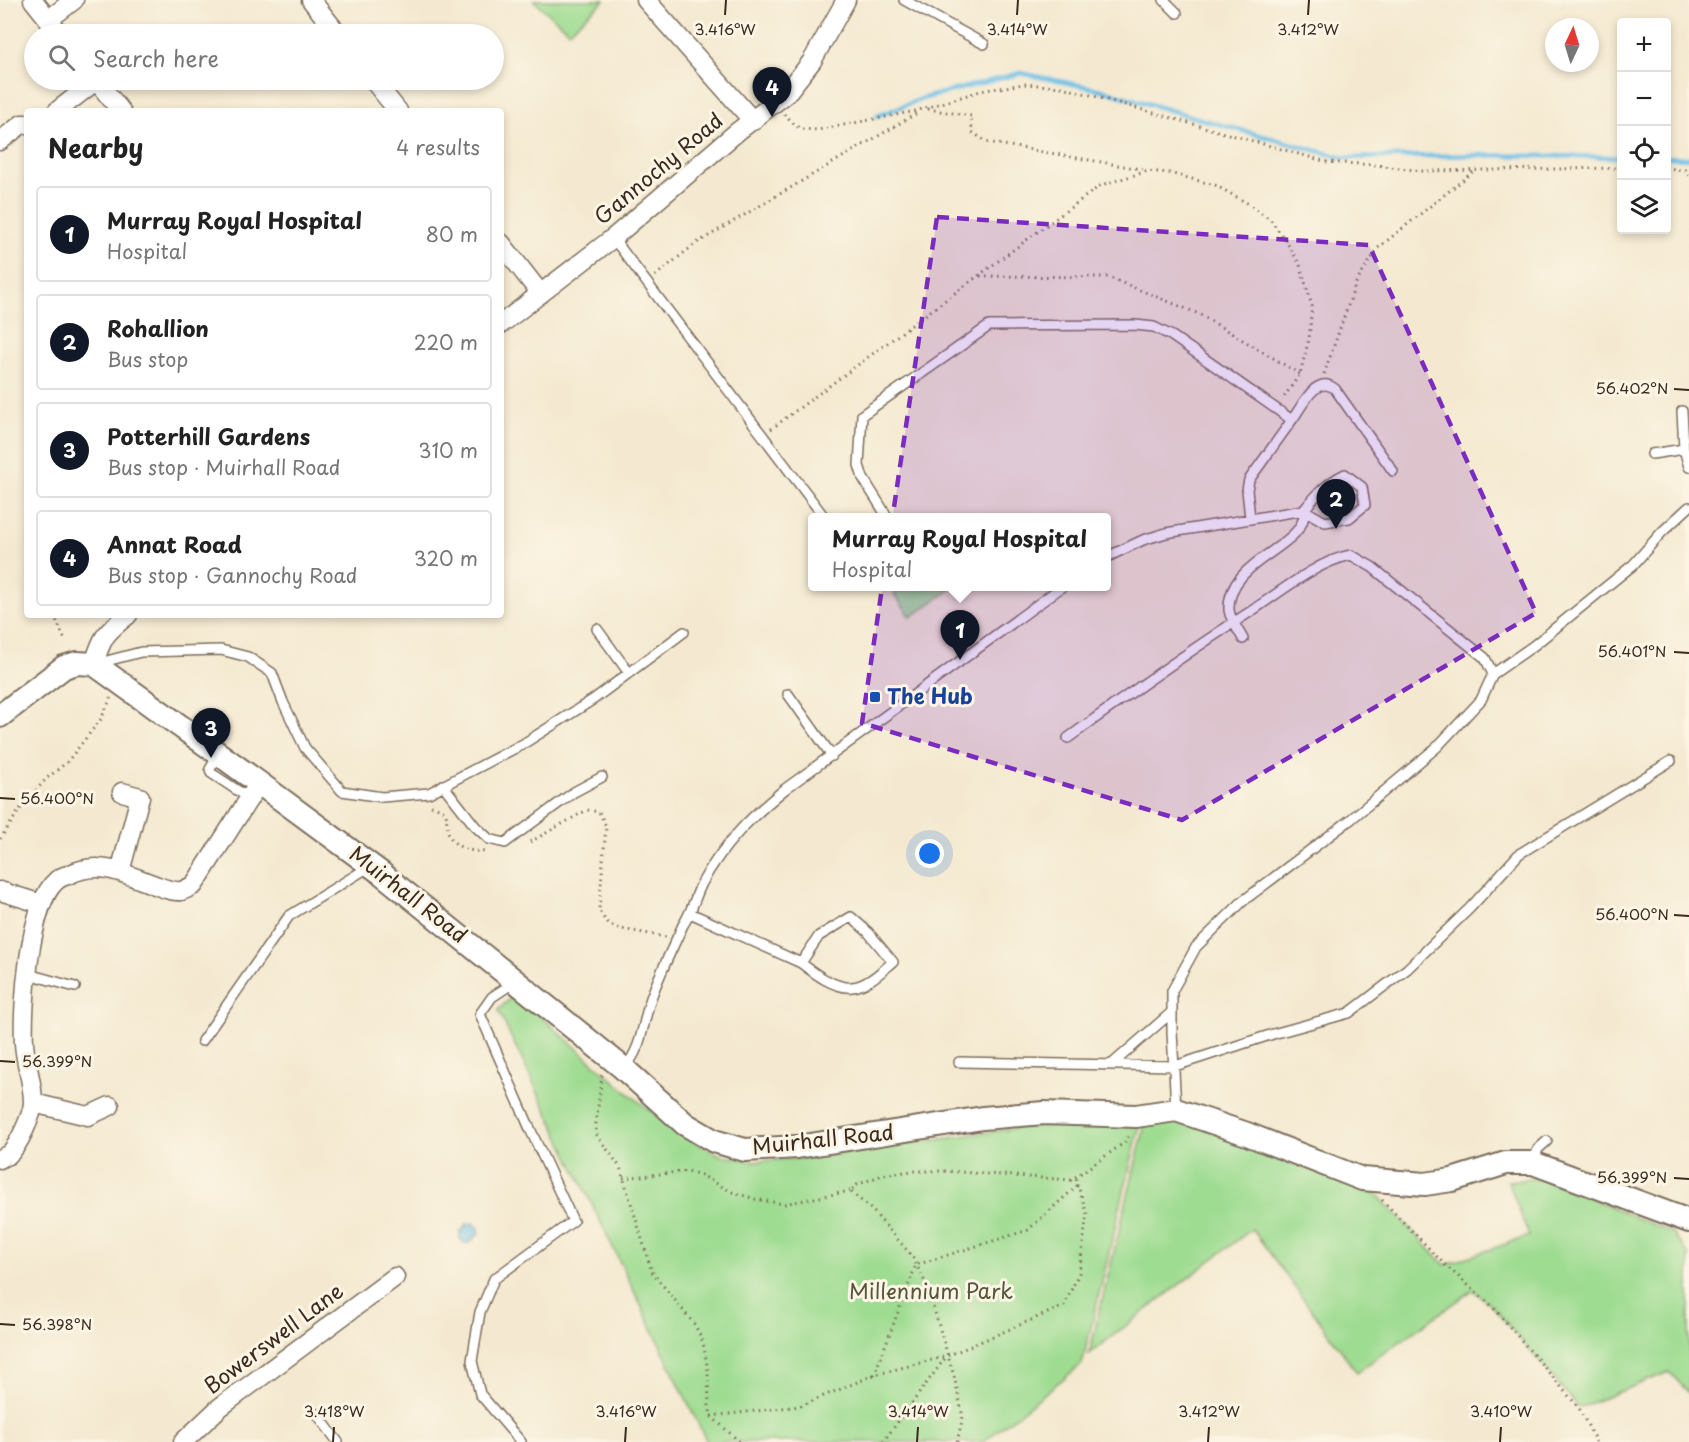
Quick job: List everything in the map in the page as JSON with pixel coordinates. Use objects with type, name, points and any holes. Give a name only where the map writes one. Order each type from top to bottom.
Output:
[{"type":"street","points":[[33,0],[51,24]]},
{"type":"street","points":[[48,20],[74,0]]},
{"type":"street","points":[[311,0],[330,24]]},
{"type":"street","points":[[646,0],[753,121]]},
{"type":"street","name":"Gannochy Road","points":[[504,322],[612,238],[786,94],[812,61],[846,0]]},
{"type":"street","points":[[61,108],[84,90]]},
{"type":"street","points":[[105,90],[119,108]]},
{"type":"street","points":[[381,90],[396,108]]},
{"type":"street","points":[[0,141],[24,124]]},
{"type":"street","points":[[504,247],[540,294]]},
{"type":"street","points":[[0,716],[64,667],[76,663],[94,664],[100,643],[106,633],[124,618]]},
{"type":"street","name":"Muirhall Road","points":[[94,664],[219,754],[254,790],[371,866],[616,1062],[685,1124],[714,1141],[745,1150],[797,1147],[983,1118],[1044,1113],[1136,1116],[1176,1110],[1247,1134],[1362,1179],[1425,1184],[1452,1180],[1506,1163],[1533,1163],[1689,1221]]},
{"type":"street","points":[[0,1159],[8,1155],[18,1140],[26,1125],[33,1102],[24,1044],[28,974],[33,933],[42,904],[56,881],[79,870],[101,867],[169,890],[182,891],[194,885],[254,790]]},
{"type":"street","points":[[120,872],[140,797],[123,792]]},
{"type":"street","points":[[0,891],[42,904]]},
{"type":"street","points":[[33,1102],[88,1116],[110,1106]]},
{"type":"street","name":"Bowerswell Lane","points":[[183,1442],[219,1407],[395,1277]]},
{"type":"lane","points":[[903,0],[984,44]]},
{"type":"lane","points":[[1164,0],[1177,13]]},
{"type":"lane","points":[[612,238],[821,513]]},
{"type":"lane","points":[[885,513],[863,478],[859,465],[862,415],[989,326],[1135,325],[1154,327],[1172,336],[1292,420]]},
{"type":"lane","points":[[1250,518],[1247,490],[1249,480],[1320,384],[1329,384],[1335,389],[1393,471]]},
{"type":"lane","points":[[1682,411],[1684,449],[1689,467]]},
{"type":"lane","points":[[1652,454],[1684,449]]},
{"type":"lane","points":[[1111,555],[1143,540],[1166,533],[1250,518],[1304,510],[1325,522],[1349,518],[1365,505],[1362,487],[1346,474],[1332,480],[1304,510],[1304,516],[1293,535],[1245,572],[1233,588],[1229,612],[1243,639]]},
{"type":"lane","points":[[1176,1110],[1172,991],[1196,947],[1243,901],[1350,820],[1437,747],[1481,700],[1493,674],[1533,646],[1633,565],[1662,532],[1689,507]]},
{"type":"lane","points":[[1068,738],[1177,659],[1234,622],[1335,558],[1351,555],[1372,567],[1485,658],[1493,674]]},
{"type":"lane","points":[[616,1062],[629,1062],[645,1024],[650,1001],[702,884],[732,837],[752,816],[785,789],[1056,591]]},
{"type":"lane","points":[[597,629],[629,673]]},
{"type":"lane","points":[[94,664],[141,652],[221,650],[248,657],[272,673],[305,748],[342,791],[382,797],[429,793],[523,744],[594,699],[684,632]]},
{"type":"lane","points":[[788,694],[831,756]]},
{"type":"lane","points":[[959,1062],[1175,1066],[1273,1034],[1349,1013],[1407,969],[1470,908],[1519,854],[1671,761]]},
{"type":"lane","points":[[443,785],[475,826],[489,839],[505,843],[574,792],[602,777]]},
{"type":"lane","points":[[201,1041],[289,916],[371,866]]},
{"type":"lane","points":[[690,913],[801,963],[824,980],[852,987],[867,982],[893,962],[868,932],[851,917],[819,936],[801,963]]},
{"type":"lane","points":[[28,974],[75,987]]},
{"type":"lane","points":[[516,981],[492,997],[480,1014],[573,1221],[494,1279],[480,1312],[472,1361],[480,1394],[521,1442]]},
{"type":"lane","points":[[1111,1065],[1172,1012]]},
{"type":"lane","points":[[1533,1163],[1538,1149],[1547,1141]]},
{"type":"lane","points":[[317,1414],[338,1442]]},
{"type":"path","points":[[773,104],[800,129],[818,130],[926,108],[991,89],[1024,84],[1062,87],[1327,162],[1422,171],[1617,168]]},
{"type":"path","points":[[646,283],[695,244],[926,108],[971,116],[972,132],[987,142],[1169,173],[1215,185],[1270,219],[1300,265],[1312,306],[1309,339],[1300,374],[1276,409]]},
{"type":"path","points":[[1671,168],[1687,170],[1689,176]]},
{"type":"path","points":[[1320,384],[1356,283],[1378,248],[1476,170]]},
{"type":"path","points":[[762,435],[1101,185],[1148,171]]},
{"type":"path","points":[[978,276],[1108,277],[1199,314],[1300,374]]},
{"type":"path","points":[[55,618],[65,640]]},
{"type":"path","points":[[0,840],[23,805],[47,778],[67,762],[101,719],[109,700],[121,684]]},
{"type":"path","points":[[414,794],[432,806],[443,809],[447,816],[449,836],[454,843],[467,850],[488,852]]},
{"type":"path","points":[[526,843],[587,810],[599,812],[606,826],[599,909],[606,922],[616,928],[677,939]]},
{"type":"path","points":[[616,1062],[603,1071],[596,1134],[620,1167],[652,1272],[695,1324],[703,1342],[708,1371],[711,1416],[740,1442]]},
{"type":"path","points":[[623,1178],[688,1171],[701,1174],[732,1192],[784,1204],[850,1191],[857,1185],[882,1175],[912,1171],[946,1171],[1071,1180],[1124,1143],[1136,1125],[1136,1116]]},
{"type":"path","points":[[711,1416],[800,1406],[874,1375],[947,1356],[1064,1306],[1079,1273],[1087,1214],[1075,1176]]},
{"type":"path","points":[[1362,1179],[1445,1266],[1492,1306],[1579,1408],[1596,1442]]},
{"type":"path","points":[[916,1264],[1028,1230],[1078,1185]]},
{"type":"path","points":[[850,1191],[872,1210],[912,1256],[927,1286],[954,1376],[963,1417],[957,1442]]},
{"type":"path","points":[[874,1375],[916,1264]]},
{"type":"path","points":[[883,1442],[947,1356]]},
{"type":"highlighted area","points":[[937,217],[1369,245],[1536,613],[1182,820],[862,723]]},
{"type":"green space","points":[[533,0],[605,0],[569,31]]},
{"type":"green space","points":[[899,591],[948,591],[911,617],[894,594]]},
{"type":"green space","name":"Millennium Park","points":[[515,994],[627,1092],[679,1134],[722,1156],[756,1161],[812,1158],[1024,1127],[1078,1124],[1140,1125],[1082,1364],[983,1442],[707,1442],[498,1010]]},
{"type":"green space","points":[[1176,1110],[1362,1179],[1445,1265],[1529,1236],[1508,1181],[1543,1178],[1673,1233],[1689,1255],[1689,1393],[1669,1372],[1579,1408],[1492,1306],[1473,1290],[1357,1372],[1252,1229],[1089,1354],[1144,1129],[1145,1115]]},
{"type":"water","points":[[474,1223],[479,1228],[479,1234],[469,1243],[464,1243],[460,1239],[460,1233],[467,1224]]},
{"type":"waterway","points":[[877,116],[924,98],[1021,73],[1102,90],[1344,158],[1477,155],[1617,157]]},
{"type":"waterway","points":[[1671,157],[1689,158]]},
{"type":"place","name":"Annat Road","points":[[772,117]]},
{"type":"place","name":"Rohallion","points":[[1336,529]]},
{"type":"place","name":"Murray Royal Hospital","points":[[960,660]]},
{"type":"place","name":"The Hub","points":[[875,697]]},
{"type":"place","name":"Potterhill Gardens","points":[[211,758]]}]
